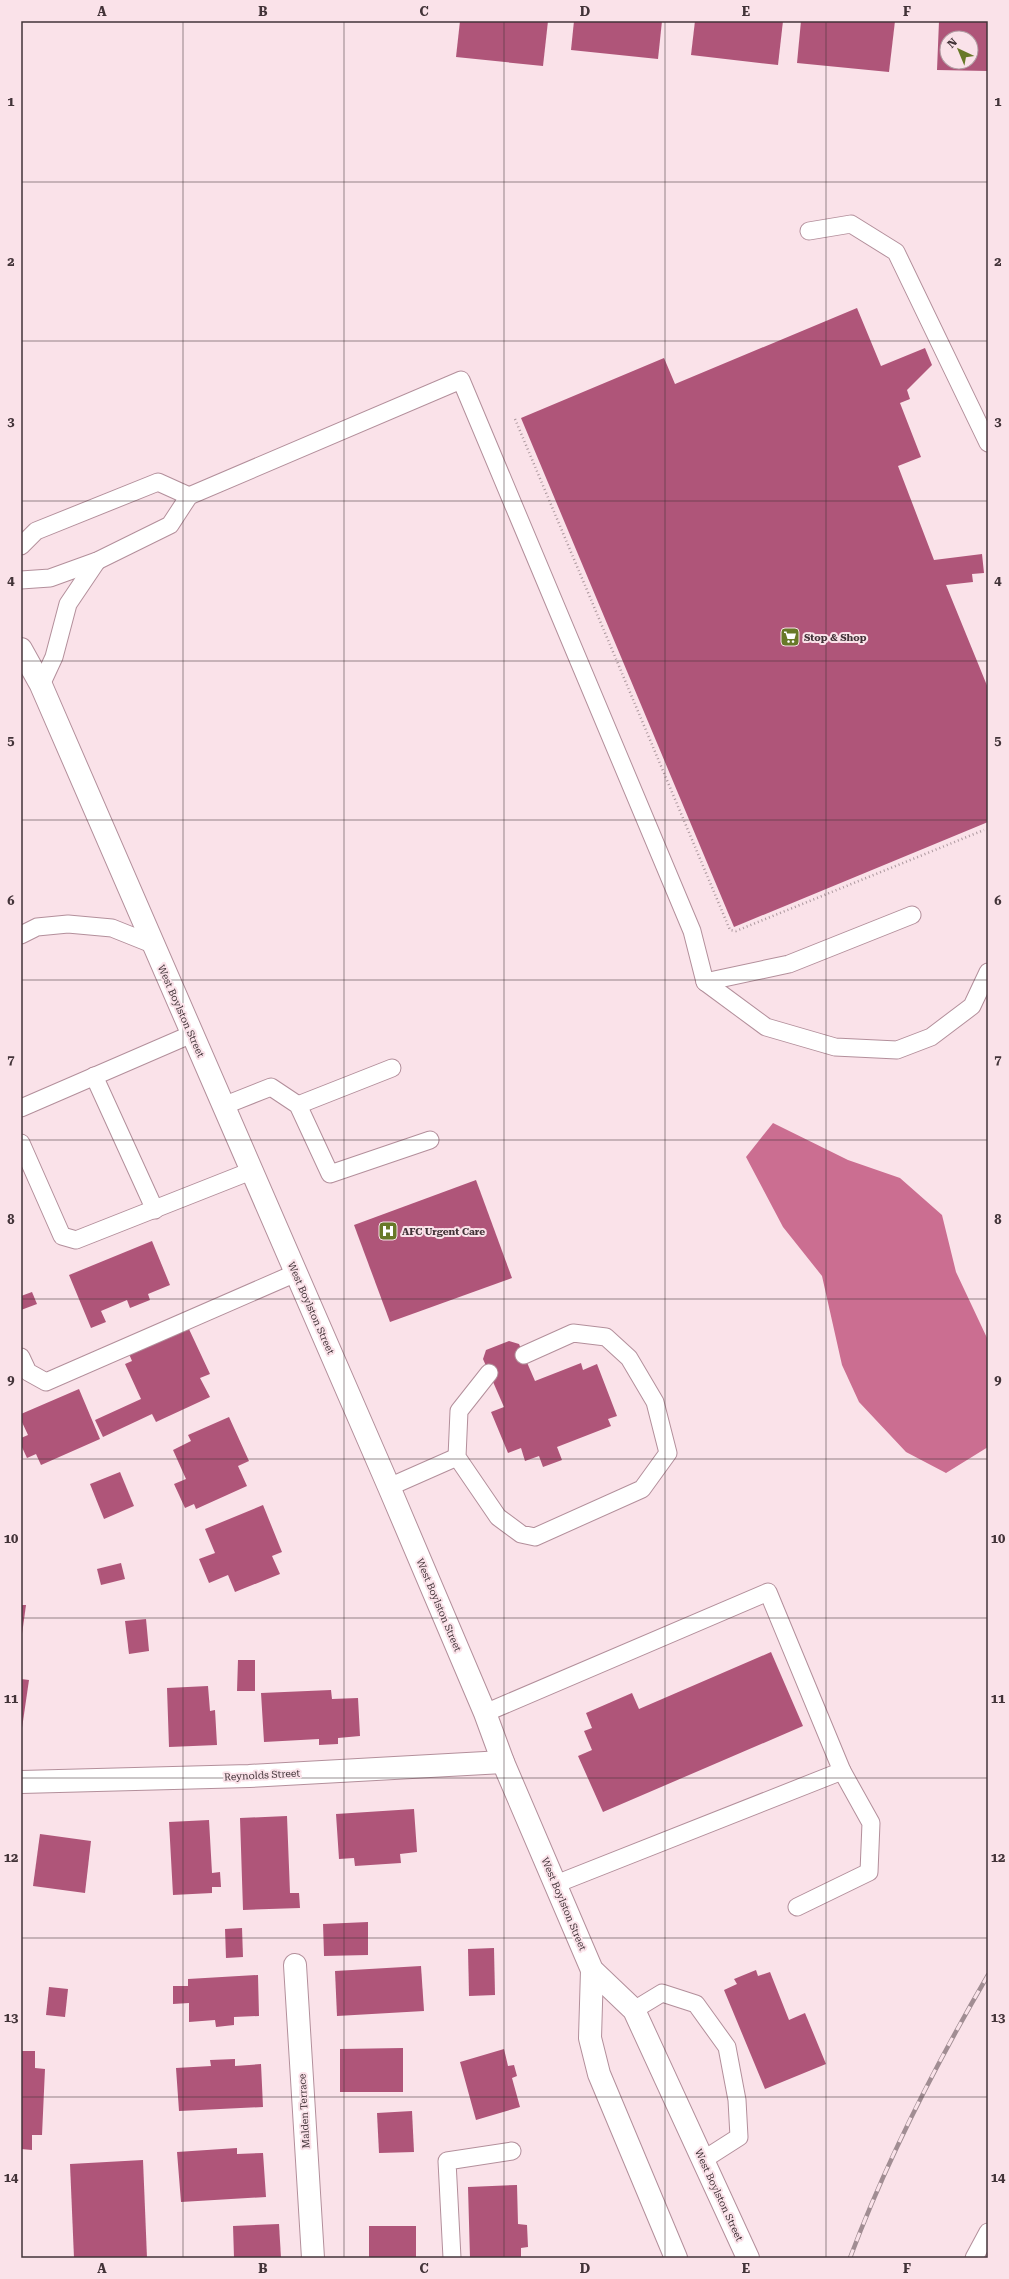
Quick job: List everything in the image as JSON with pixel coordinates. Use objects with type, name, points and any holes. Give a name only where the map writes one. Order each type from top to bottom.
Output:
[{"type":"main road","name":"West Boylston Street","points":[[21,649],[40,685],[389,1487],[485,1713],[502,1762],[592,1970],[634,2010],[748,2258]]},
{"type":"main road","name":"Reynolds Street","points":[[21,1782],[249,1776],[502,1762]]},
{"type":"main road","name":"Malden Terrace","points":[[295,1965],[313,2258]]},
{"type":"main road","name":"West Boylston Street","points":[[592,1970],[590,2038],[599,2074],[676,2258]]},
{"type":"lane","points":[[809,231],[851,224],[896,252],[988,443]]},
{"type":"lane","points":[[21,580],[50,578],[97,561],[170,525],[189,496],[460,380],[692,931],[705,982],[766,1027],[835,1047],[897,1050],[931,1037],[972,1006],[988,972]]},
{"type":"lane","points":[[21,546],[36,531],[158,482],[189,496]]},
{"type":"lane","points":[[40,685],[54,657],[68,604],[97,561]]},
{"type":"lane","points":[[705,982],[789,964],[912,915]]},
{"type":"lane","points":[[21,935],[37,927],[68,924],[112,928],[152,944]]},
{"type":"lane","points":[[21,1108],[192,1034]]},
{"type":"lane","points":[[298,1105],[392,1068]]},
{"type":"lane","points":[[94,1076],[155,1210]]},
{"type":"lane","points":[[223,1106],[271,1088],[298,1105],[330,1174],[430,1140]]},
{"type":"lane","points":[[21,1143],[62,1236],[76,1240],[251,1171]]},
{"type":"lane","points":[[21,1357],[28,1372],[46,1382],[296,1273]]},
{"type":"lane","points":[[490,1373],[459,1411],[457,1457],[498,1517],[521,1534],[534,1536],[642,1489],[668,1453],[655,1402],[629,1358],[606,1337],[573,1333],[524,1356]]},
{"type":"lane","points":[[389,1487],[457,1457]]},
{"type":"lane","points":[[485,1713],[768,1592],[842,1771],[871,1823],[869,1872],[797,1907]]},
{"type":"lane","points":[[556,1884],[842,1771]]},
{"type":"lane","points":[[634,2010],[662,1993],[696,2004],[727,2047],[737,2100],[739,2137],[703,2160]]},
{"type":"lane","points":[[452,2258],[447,2160],[512,2151]]},
{"type":"lane","points":[[974,2258],[988,2232]]},
{"type":"path","points":[[515,419],[730,930],[736,931],[984,830]]},
{"type":"shaded area","points":[[773,1123],[848,1160],[900,1178],[942,1215],[956,1272],[988,1340],[988,1447],[946,1473],[906,1452],[859,1402],[842,1365],[822,1276],[783,1227],[746,1157]]},
{"type":"building","points":[[460,21],[548,21],[543,66],[456,57]]},
{"type":"building","points":[[574,21],[662,21],[658,59],[571,50]]},
{"type":"building","points":[[695,21],[783,21],[778,65],[691,55]]},
{"type":"building","points":[[801,21],[895,21],[889,72],[797,63]]},
{"type":"building","points":[[939,21],[988,21],[988,71],[937,70]]},
{"type":"building","name":"Stop & Shop","points":[[857,308],[881,366],[925,348],[932,365],[907,390],[910,399],[900,403],[921,457],[898,466],[934,560],[982,554],[984,573],[972,574],[973,582],[946,585],[988,688],[988,822],[734,927],[521,418],[664,358],[675,384]]},
{"type":"building","points":[[476,1180],[512,1278],[390,1322],[354,1225]]},
{"type":"building","points":[[152,1241],[170,1285],[148,1294],[150,1300],[130,1308],[127,1300],[101,1311],[106,1322],[91,1328],[69,1275]]},
{"type":"building","points":[[32,1292],[37,1304],[21,1310],[21,1296]]},
{"type":"building","points":[[188,1327],[210,1374],[200,1378],[210,1397],[156,1422],[152,1414],[103,1437],[95,1420],[141,1399],[125,1364],[132,1361],[129,1354]]},
{"type":"building","points":[[509,1341],[519,1344],[535,1381],[581,1363],[583,1370],[597,1364],[617,1416],[608,1419],[611,1426],[557,1447],[562,1460],[543,1467],[539,1456],[525,1461],[521,1448],[508,1453],[491,1412],[504,1407],[483,1359],[486,1350]]},
{"type":"building","points":[[79,1389],[100,1439],[41,1465],[36,1454],[27,1458],[21,1445],[21,1438],[28,1435],[21,1420],[21,1414]]},
{"type":"building","points":[[229,1417],[249,1461],[238,1466],[247,1486],[196,1509],[194,1504],[185,1508],[174,1484],[186,1479],[173,1450],[191,1441],[188,1435]]},
{"type":"building","points":[[120,1472],[134,1506],[104,1519],[90,1484]]},
{"type":"building","points":[[263,1505],[282,1552],[272,1556],[280,1574],[235,1592],[228,1575],[209,1583],[199,1559],[215,1553],[205,1529]]},
{"type":"building","points":[[121,1563],[125,1579],[101,1585],[97,1569]]},
{"type":"building","points":[[21,1605],[26,1605],[22,1634],[21,1634]]},
{"type":"building","points":[[146,1619],[149,1651],[129,1654],[125,1621]]},
{"type":"building","points":[[771,1652],[803,1726],[603,1812],[578,1756],[592,1750],[584,1731],[592,1728],[586,1713],[632,1693],[639,1709]]},
{"type":"building","points":[[238,1660],[255,1660],[255,1691],[237,1691]]},
{"type":"building","points":[[21,1679],[29,1680],[22,1728],[21,1728]]},
{"type":"building","points":[[208,1686],[210,1711],[215,1710],[217,1745],[169,1747],[167,1688]]},
{"type":"building","points":[[331,1690],[332,1699],[358,1698],[360,1736],[338,1738],[338,1744],[319,1745],[319,1739],[264,1742],[261,1693]]},
{"type":"building","points":[[414,1809],[417,1852],[400,1854],[401,1863],[355,1866],[354,1858],[339,1859],[336,1814]]},
{"type":"building","points":[[287,1816],[290,1893],[299,1893],[300,1908],[243,1910],[240,1818]]},
{"type":"building","points":[[209,1820],[212,1873],[220,1872],[221,1887],[212,1887],[212,1893],[173,1895],[169,1822]]},
{"type":"building","points":[[40,1834],[91,1841],[85,1893],[33,1886]]},
{"type":"building","points":[[368,1922],[368,1955],[324,1956],[323,1924]]},
{"type":"building","points":[[242,1928],[243,1957],[226,1958],[225,1929]]},
{"type":"building","points":[[494,1948],[495,1995],[469,1996],[468,1949]]},
{"type":"building","points":[[421,1966],[424,2011],[337,2016],[335,1971]]},
{"type":"building","points":[[756,1970],[758,1976],[770,1972],[789,2020],[805,2013],[826,2064],[765,2089],[724,1990],[737,1984],[734,1979]]},
{"type":"building","points":[[258,1975],[259,2016],[234,2017],[234,2025],[216,2027],[215,2020],[189,2022],[189,2003],[173,2004],[173,1986],[188,1986],[188,1979]]},
{"type":"building","points":[[49,1987],[68,1989],[65,2017],[46,2015]]},
{"type":"building","points":[[403,2048],[403,2092],[340,2092],[340,2049]]},
{"type":"building","points":[[504,2049],[508,2066],[514,2065],[517,2076],[512,2078],[520,2107],[476,2120],[460,2062]]},
{"type":"building","points":[[21,2051],[35,2051],[35,2068],[45,2069],[42,2135],[32,2135],[32,2150],[21,2149]]},
{"type":"building","points":[[235,2059],[235,2066],[261,2064],[263,2107],[179,2111],[176,2068],[211,2066],[210,2060]]},
{"type":"building","points":[[412,2111],[414,2152],[379,2153],[377,2113]]},
{"type":"building","points":[[237,2148],[237,2154],[263,2153],[266,2197],[181,2202],[177,2152]]},
{"type":"building","points":[[143,2160],[147,2258],[74,2258],[70,2164]]},
{"type":"building","points":[[517,2185],[518,2224],[527,2225],[528,2247],[521,2248],[521,2258],[470,2258],[468,2187]]},
{"type":"building","points":[[279,2224],[281,2258],[234,2258],[233,2226]]},
{"type":"building","points":[[369,2226],[416,2226],[416,2258],[369,2258]]},
{"type":"railway","points":[[850,2258],[864,2221],[913,2114],[949,2044],[988,1975]]},
{"type":"place","name":"Stop & Shop","points":[[790,637]]},
{"type":"place","name":"AFC Urgent Care","points":[[388,1231]]}]
